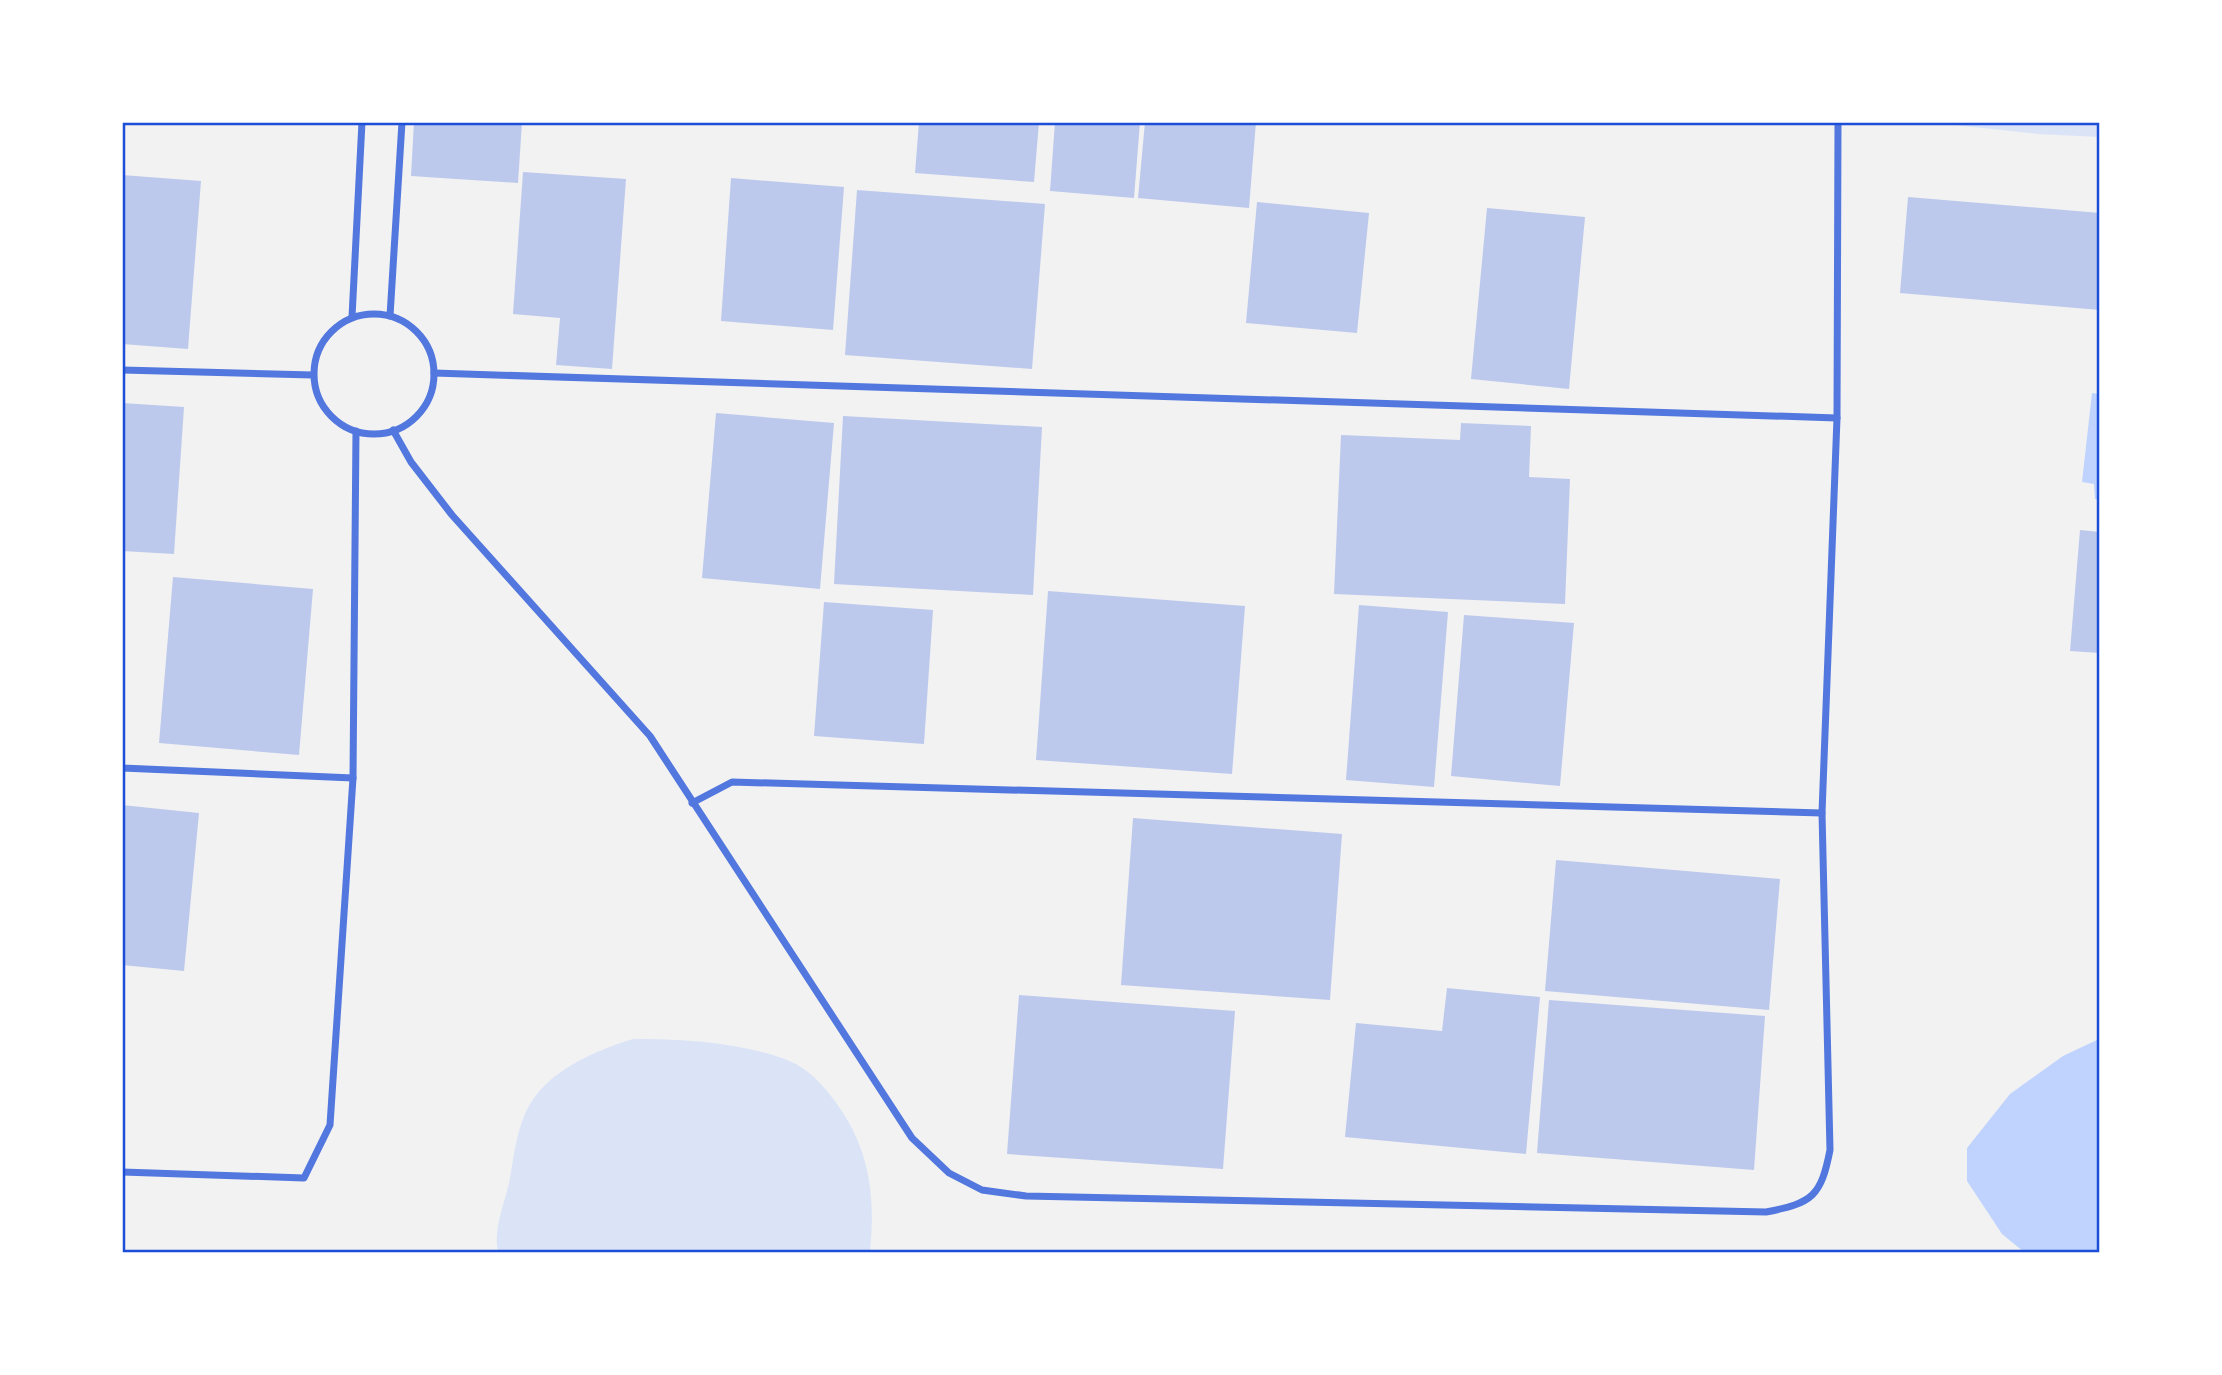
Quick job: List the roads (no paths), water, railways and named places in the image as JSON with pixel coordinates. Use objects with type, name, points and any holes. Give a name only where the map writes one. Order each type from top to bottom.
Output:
[{"type":"street","points":[[352,317],[362,122]]},
{"type":"street","points":[[390,316],[402,122]]},
{"type":"street","points":[[393,430],[411,462],[452,515],[650,736],[912,1138],[948,1173],[982,1190],[1026,1196],[1766,1212],[1788,1208],[1810,1199],[1824,1181],[1830,1150],[1822,813],[1837,418],[1838,122]]},
{"type":"street","points":[[371,313],[390,316],[407,324],[422,337],[431,354],[434,373],[432,391],[423,409],[410,422],[393,430],[374,434],[356,431],[338,422],[325,409],[316,393],[313,375],[315,358],[323,341],[335,327],[352,317],[371,313]]},
{"type":"street","points":[[122,370],[313,375]]},
{"type":"street","points":[[434,373],[1837,418]]},
{"type":"street","points":[[122,1172],[304,1178],[330,1125],[354,778],[356,431]]},
{"type":"street","points":[[122,768],[354,778]]},
{"type":"street","points":[[692,803],[732,782],[1822,813]]},
{"type":"water","points":[[2092,393],[2099,394],[2099,500],[2095,499],[2094,484],[2082,482]]},
{"type":"water","points":[[2099,1039],[2099,1252],[2024,1252],[2002,1234],[1967,1181],[1967,1148],[2010,1094],[2063,1056]]}]
